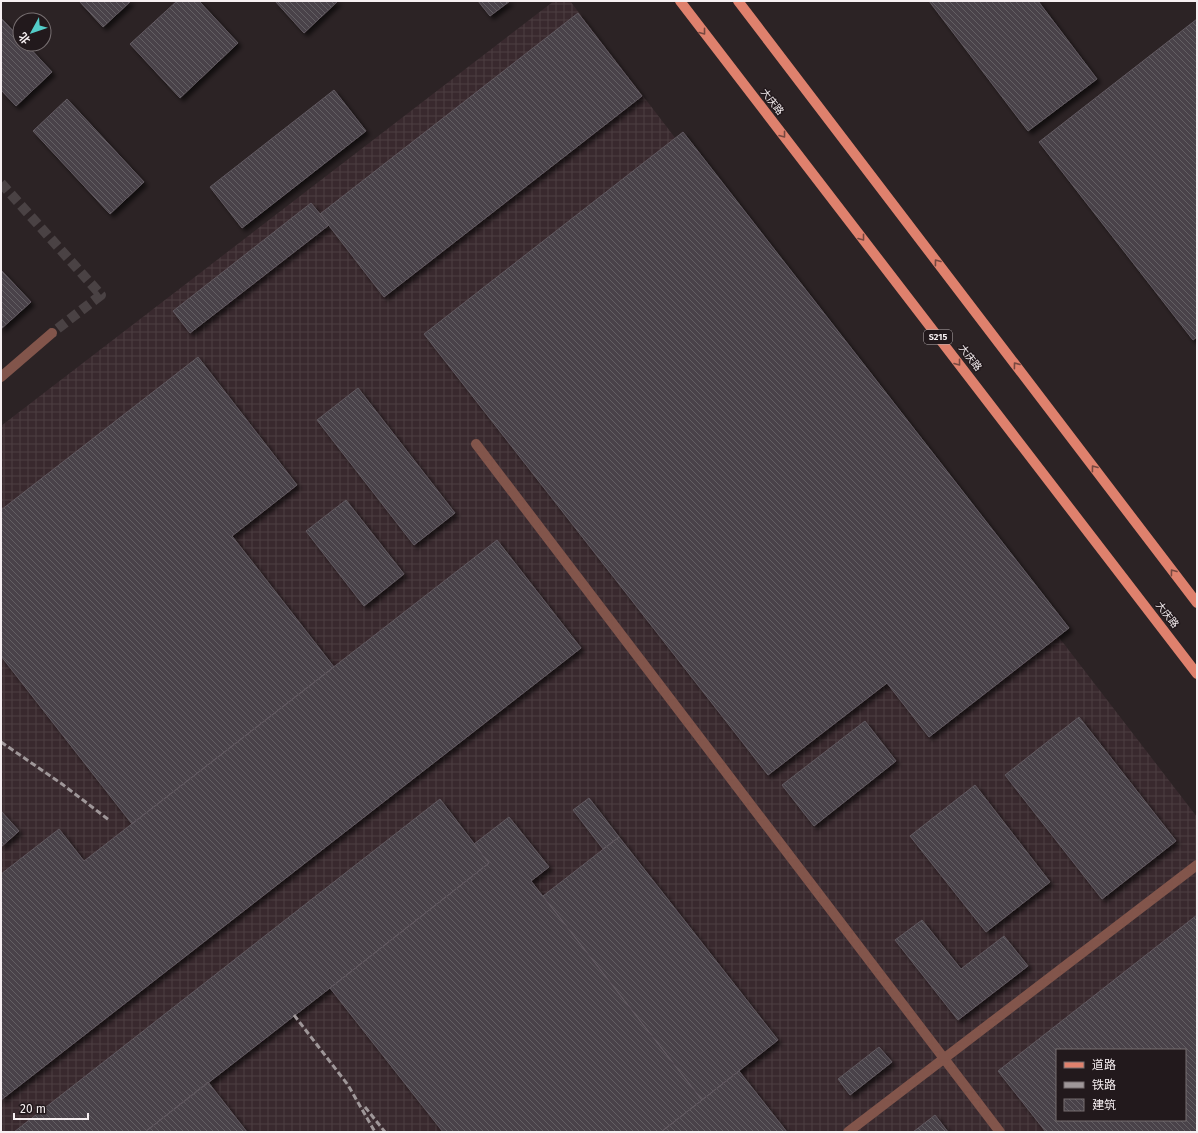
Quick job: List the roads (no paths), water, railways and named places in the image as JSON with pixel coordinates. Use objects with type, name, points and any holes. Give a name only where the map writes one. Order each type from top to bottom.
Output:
[{"type":"main road","name":"大庆路","points":[[680,1],[1197,674]]},
{"type":"main road","points":[[738,1],[1197,603]]},
{"type":"lane","points":[[1,377],[52,333]]},
{"type":"lane","points":[[476,444],[1000,1132]]},
{"type":"lane","points":[[848,1132],[1197,865]]},
{"type":"tunnel","points":[[1,183],[101,295],[52,333]]},
{"type":"railway","points":[[1,742],[62,784],[109,820]]},
{"type":"railway","points":[[294,1015],[348,1085],[375,1132]]},
{"type":"railway","points":[[365,1107],[385,1132]]}]
